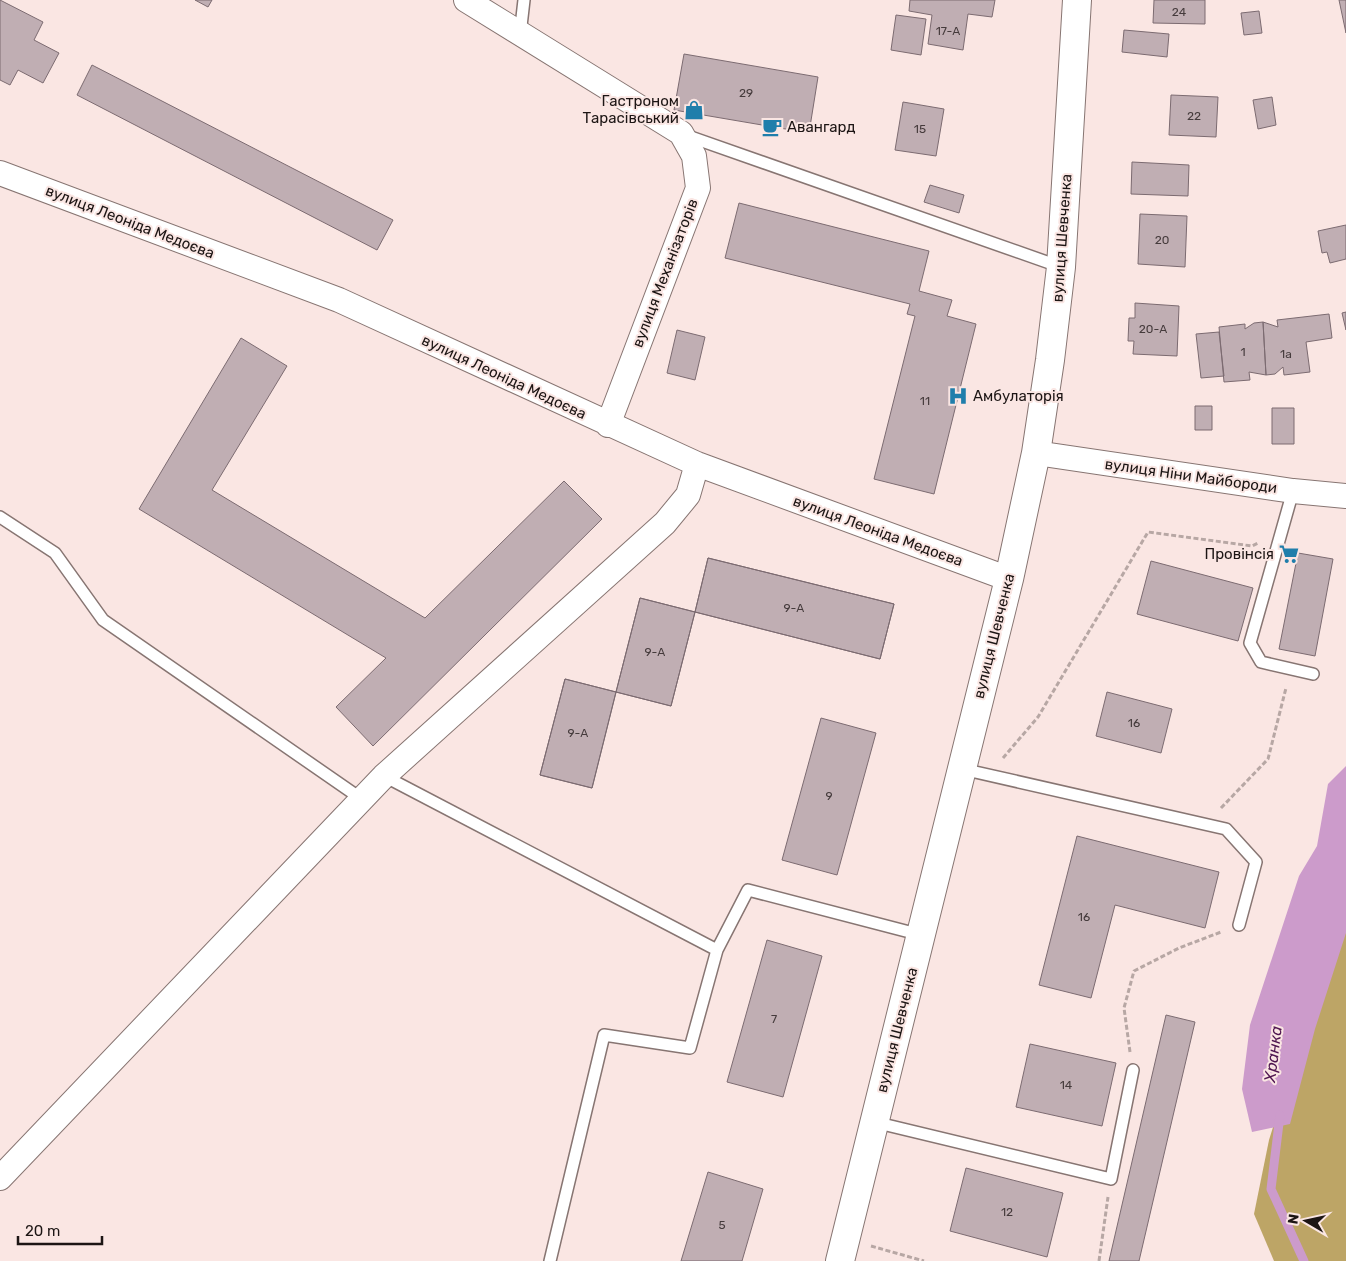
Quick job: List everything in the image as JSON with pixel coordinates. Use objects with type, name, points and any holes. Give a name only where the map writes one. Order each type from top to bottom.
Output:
[{"type":"main road","name":"вулиця Шевченка","points":[[840,1261],[920,935],[975,772],[1009,579],[1036,453],[1061,267],[1078,0]]},
{"type":"street","name":"вулиця Механізаторів","points":[[466,0],[681,133],[694,156],[698,188],[608,424]]},
{"type":"street","name":"вулиця Леоніда Медоєва","points":[[0,173],[339,300],[697,464],[1009,579]]},
{"type":"street","name":"вулиця Ніни Майбороди","points":[[1036,453],[1292,492],[1346,496]]},
{"type":"street","points":[[0,1178],[384,776],[665,523],[688,496],[697,464]]},
{"type":"lane","points":[[520,35],[524,0]]},
{"type":"lane","points":[[681,133],[1061,267]]},
{"type":"lane","points":[[1292,492],[1250,643],[1261,662],[1313,674]]},
{"type":"lane","points":[[0,517],[55,553],[103,620],[362,800]]},
{"type":"lane","points":[[975,772],[1226,829],[1256,862],[1239,925]]},
{"type":"lane","points":[[384,776],[717,950]]},
{"type":"lane","points":[[550,1261],[604,1034],[690,1048],[717,950],[748,890],[920,935]]},
{"type":"lane","points":[[874,1122],[1111,1179],[1133,1070]]},
{"type":"path","points":[[975,772],[1038,717],[1148,532],[1252,546],[1281,532]]},
{"type":"path","points":[[1205,824],[1268,759],[1291,669]]},
{"type":"path","points":[[1133,1070],[1124,1008],[1134,971],[1179,948],[1239,925]]},
{"type":"path","points":[[1099,1261],[1111,1179]]},
{"type":"path","points":[[870,1246],[924,1261]]},
{"type":"shaded area","points":[[1346,896],[1346,1261],[1274,1261],[1254,1214],[1269,1140]]},
{"type":"water","points":[[1346,766],[1346,933],[1315,1029],[1290,1124],[1252,1132],[1242,1089],[1250,1025],[1299,876],[1317,846],[1328,784]]},
{"type":"building","points":[[0,0],[43,22],[34,40],[59,53],[43,83],[18,70],[10,85],[0,80]]},
{"type":"building","points":[[195,0],[212,0],[208,7]]},
{"type":"building","points":[[910,0],[995,0],[992,17],[968,14],[963,50],[928,44],[932,15],[909,11]]},
{"type":"building","points":[[1154,0],[1205,0],[1205,24],[1153,23]]},
{"type":"building","points":[[1339,0],[1346,0],[1346,33]]},
{"type":"building","points":[[1259,11],[1262,33],[1244,35],[1241,13]]},
{"type":"building","points":[[896,15],[926,19],[921,55],[891,50]]},
{"type":"building","points":[[1124,30],[1169,34],[1167,57],[1122,52]]},
{"type":"building","points":[[684,54],[818,77],[809,133],[674,110]]},
{"type":"building","points":[[92,65],[393,220],[377,250],[77,95]]},
{"type":"building","points":[[1171,95],[1218,97],[1216,137],[1169,135]]},
{"type":"building","points":[[1272,97],[1276,125],[1258,129],[1253,100]]},
{"type":"building","points":[[903,102],[944,109],[936,156],[895,150]]},
{"type":"building","points":[[1132,162],[1189,165],[1188,196],[1131,194]]},
{"type":"building","points":[[930,185],[964,195],[959,213],[924,202]]},
{"type":"building","points":[[739,203],[929,251],[919,291],[952,300],[947,316],[976,324],[934,494],[874,479],[915,316],[907,314],[910,304],[725,258]]},
{"type":"building","points":[[1140,214],[1187,216],[1185,267],[1138,264]]},
{"type":"building","points":[[1346,225],[1346,259],[1330,263],[1327,252],[1322,253],[1318,231]]},
{"type":"building","points":[[1135,303],[1179,306],[1177,356],[1133,354],[1134,341],[1128,341],[1129,318],[1135,318]]},
{"type":"building","points":[[1346,312],[1346,330],[1342,313]]},
{"type":"building","points":[[1329,314],[1332,338],[1306,342],[1310,372],[1284,375],[1283,367],[1275,374],[1266,375],[1263,322],[1278,327],[1277,320]]},
{"type":"building","points":[[1263,322],[1266,375],[1249,372],[1250,380],[1224,382],[1219,327],[1245,324],[1245,329],[1254,323]]},
{"type":"building","points":[[677,330],[705,337],[695,380],[667,373]]},
{"type":"building","points":[[1219,332],[1224,376],[1201,378],[1196,334]]},
{"type":"building","points":[[241,338],[287,366],[212,490],[425,618],[564,481],[602,519],[373,746],[336,707],[386,658],[139,509]]},
{"type":"building","points":[[1195,406],[1212,406],[1212,430],[1195,430]]},
{"type":"building","points":[[1272,408],[1294,408],[1294,444],[1272,444]]},
{"type":"building","points":[[1298,553],[1333,559],[1315,656],[1279,649]]},
{"type":"building","points":[[708,558],[894,604],[880,659],[695,612]]},
{"type":"building","points":[[708,558],[894,604],[880,659],[695,612]]},
{"type":"building","points":[[1151,561],[1253,588],[1238,641],[1137,614]]},
{"type":"building","points":[[640,598],[695,612],[671,706],[616,692]]},
{"type":"building","points":[[640,598],[695,612],[671,706],[616,692]]},
{"type":"building","points":[[565,679],[616,692],[592,788],[540,775]]},
{"type":"building","points":[[565,679],[616,692],[592,788],[540,775]]},
{"type":"building","points":[[1107,692],[1172,709],[1161,753],[1096,736]]},
{"type":"building","points":[[821,718],[876,733],[837,875],[782,860]]},
{"type":"building","points":[[1077,836],[1219,872],[1205,928],[1115,905],[1091,998],[1039,985]]},
{"type":"building","points":[[767,940],[822,956],[783,1097],[727,1082]]},
{"type":"building","points":[[1166,1015],[1195,1022],[1139,1261],[1109,1261]]},
{"type":"building","points":[[1030,1044],[1116,1063],[1102,1126],[1016,1107]]},
{"type":"building","points":[[966,1168],[1063,1193],[1047,1257],[950,1231]]},
{"type":"building","points":[[708,1172],[763,1189],[742,1261],[681,1261]]},
{"type":"waterway","name":"Хранка","points":[[1280,1115],[1271,1189],[1304,1261]]},
{"type":"place","name":"Гастроном Тарасівський","points":[[694,110]]},
{"type":"place","name":"Авангард","points":[[772,127]]},
{"type":"place","name":"Амбулаторія","points":[[958,396]]},
{"type":"place","name":"Провінсія","points":[[1289,554]]}]
